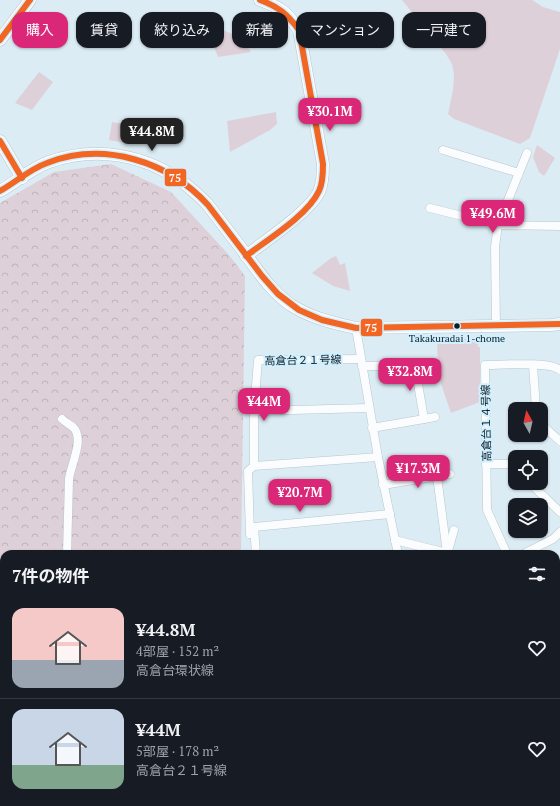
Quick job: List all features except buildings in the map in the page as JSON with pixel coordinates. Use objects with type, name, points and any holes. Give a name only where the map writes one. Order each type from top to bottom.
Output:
[{"type":"street","points":[[0,40],[30,0]]},
{"type":"street","points":[[246,256],[311,204],[319,191],[323,179],[323,164],[299,30],[289,16],[279,8],[260,0]]},
{"type":"street","points":[[1,146],[22,178]]},
{"type":"street","points":[[443,150],[519,173]]},
{"type":"street","points":[[0,192],[49,162],[82,154],[101,153],[138,159],[170,174],[200,197],[269,286],[291,304],[330,323],[356,328],[560,324]]},
{"type":"street","points":[[496,326],[495,247],[498,225],[527,153]]},
{"type":"street","points":[[430,208],[498,225],[560,226]]},
{"type":"street","points":[[356,328],[372,428],[397,550]]},
{"type":"street","name":"高倉台２１号線","points":[[255,544],[251,544],[248,471],[254,466],[254,411],[258,360],[361,362]]},
{"type":"street","points":[[361,362],[415,366],[424,419]]},
{"type":"street","name":"高倉台１４号線","points":[[505,550],[487,510],[485,365],[546,365],[560,370]]},
{"type":"street","points":[[533,365],[536,402]]},
{"type":"street","points":[[254,411],[369,408]]},
{"type":"street","points":[[372,428],[435,417]]},
{"type":"street","points":[[62,419],[74,428],[78,435],[78,445],[70,470],[69,479],[67,550]]},
{"type":"street","points":[[548,430],[560,441]]},
{"type":"street","points":[[254,466],[378,457]]},
{"type":"street","points":[[486,464],[508,464]]},
{"type":"street","points":[[383,485],[450,474]]},
{"type":"street","points":[[436,476],[447,550]]},
{"type":"street","points":[[537,490],[560,512]]},
{"type":"street","points":[[256,550],[254,527],[390,514]]},
{"type":"street","points":[[448,550],[454,530]]},
{"type":"street","points":[[531,550],[553,539],[560,532]]},
{"type":"street","points":[[395,540],[435,550]]},
{"type":"green space","points":[[402,0],[532,0],[543,7],[560,12],[560,49],[530,138],[520,144],[454,119],[448,114],[453,90],[454,75],[452,64],[441,48],[486,48],[486,12],[412,12]]},
{"type":"green space","points":[[224,30],[232,34],[232,48],[248,48],[251,52],[218,57],[214,48],[224,48]]},
{"type":"green space","points":[[39,72],[53,82],[32,110],[15,103]]},
{"type":"green space","points":[[276,112],[277,124],[270,130],[230,152],[227,121]]},
{"type":"green space","points":[[112,122],[128,125],[125,143],[109,140]]},
{"type":"green space","points":[[537,145],[555,158],[544,176],[539,172],[533,157]]},
{"type":"green space","points":[[111,164],[171,192],[229,255],[245,276],[241,550],[0,550],[0,203],[54,172]]},
{"type":"green space","points":[[336,256],[340,265],[345,263],[350,291],[333,286],[312,273],[331,258]]},
{"type":"green space","points":[[478,338],[478,347],[480,347],[480,402],[451,413],[441,384],[438,366],[437,341]]},
{"type":"transit line","name":"75","points":[[0,40],[30,0]]},
{"type":"transit line","name":"75","points":[[246,256],[297,218],[306,209],[314,200],[319,191],[323,174],[323,164],[299,30],[282,12],[272,5],[260,0]]},
{"type":"transit line","name":"75","points":[[0,141],[22,178]]},
{"type":"transit line","name":"75","points":[[0,191],[29,172],[47,163],[69,157],[91,154],[112,155],[134,159],[155,167],[174,177],[192,190],[208,205],[262,276],[278,294],[299,310],[322,320],[356,328],[560,324]]},
{"type":"place","name":"Takakuradai 1-chome","points":[[457,326]]}]
